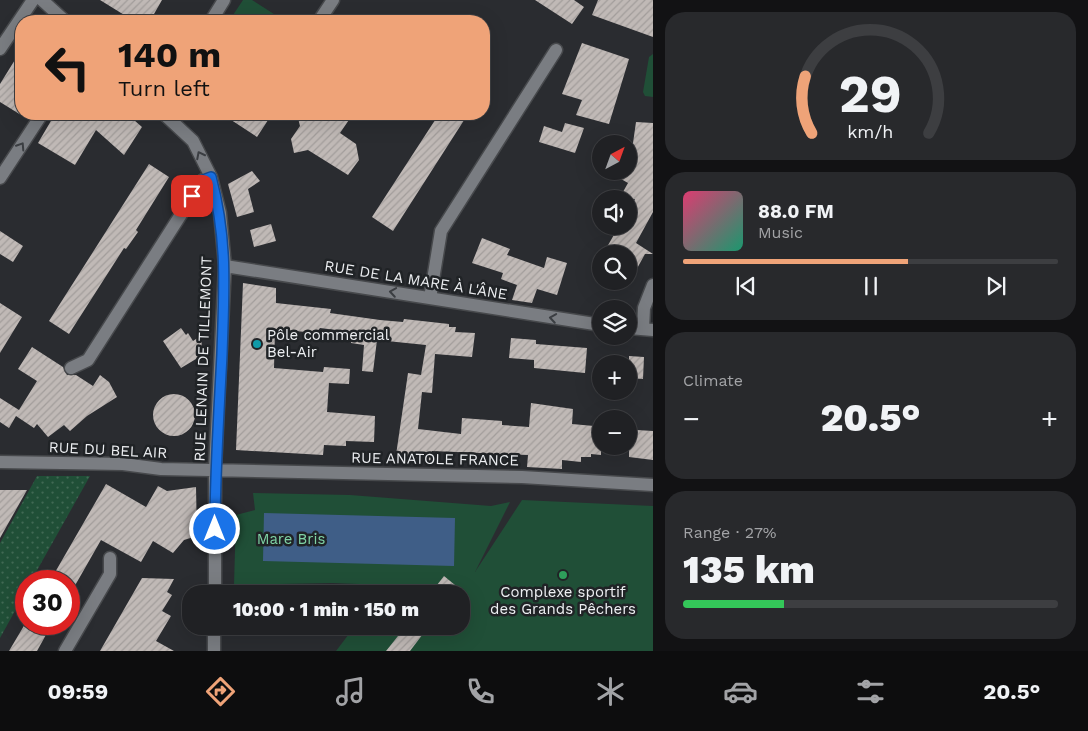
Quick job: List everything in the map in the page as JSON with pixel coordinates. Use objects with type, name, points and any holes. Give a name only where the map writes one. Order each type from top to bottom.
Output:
[{"type":"street","points":[[23,15],[33,0]]},
{"type":"street","points":[[42,0],[58,15]]},
{"type":"street","points":[[214,15],[224,0]]},
{"type":"street","points":[[323,15],[333,0]]},
{"type":"street","points":[[0,49],[15,27]]},
{"type":"street","points":[[430,298],[441,231],[556,50]]},
{"type":"street","points":[[0,178],[38,120]]},
{"type":"street","name":"RUE LENAIN DE TILLEMONT","points":[[170,120],[193,141],[211,177],[220,212],[225,266],[215,469],[216,585]]},
{"type":"street","points":[[70,368],[88,360],[203,180],[211,177]]},
{"type":"street","name":"RUE DE LA MARE À L'ÂNE","points":[[225,266],[592,324]]},
{"type":"street","points":[[648,329],[644,308],[653,285]]},
{"type":"street","name":"RUE DU BEL AIR","points":[[0,462],[123,464],[161,469],[215,469]]},
{"type":"street","name":"RUE ANATOLE FRANCE","points":[[215,469],[522,478],[653,485]]},
{"type":"street","points":[[65,651],[110,574],[110,558]]},
{"type":"street","points":[[214,635],[214,651]]},
{"type":"green space","points":[[243,0],[252,0],[275,15],[233,15]]},
{"type":"green space","points":[[653,54],[653,97],[645,96],[643,92],[649,57]]},
{"type":"green space","points":[[37,476],[90,476],[37,570],[15,570],[15,611],[0,638],[0,543]]},
{"type":"green space","name":"Mare Bris","points":[[253,493],[350,495],[491,506],[510,502],[475,572],[522,500],[653,506],[653,651],[336,651],[348,635],[470,635],[470,585],[332,583],[234,585],[236,515],[255,510]]},
{"type":"water","points":[[264,513],[455,518],[454,566],[263,561]]},
{"type":"building","points":[[100,0],[162,0],[153,15],[124,15]]},
{"type":"building","points":[[535,0],[574,0],[584,7],[572,24]]},
{"type":"building","points":[[598,0],[653,0],[653,37],[592,15]]},
{"type":"building","points":[[582,43],[629,59],[609,124],[576,115],[582,100],[562,94]]},
{"type":"building","points":[[15,60],[15,111],[0,102],[0,84]]},
{"type":"building","points":[[51,120],[134,120],[142,127],[124,155],[96,130],[75,165],[38,143]]},
{"type":"building","points":[[231,120],[268,120],[257,137]]},
{"type":"building","points":[[298,120],[349,120],[340,133],[356,144],[359,160],[348,175],[308,150],[294,153],[291,139],[300,126]]},
{"type":"building","points":[[435,120],[464,120],[393,231],[372,217]]},
{"type":"building","points":[[636,122],[653,123],[653,212],[636,243],[653,254],[645,254],[637,268],[637,245],[608,245],[614,235],[637,235],[637,190],[624,190],[628,183],[623,180],[638,180],[638,135],[634,135]]},
{"type":"building","points":[[565,123],[584,128],[575,153],[539,142],[544,126],[562,132]]},
{"type":"building","points":[[149,164],[169,177],[136,230],[138,232],[126,249],[124,248],[69,334],[49,321]]},
{"type":"building","points":[[252,171],[260,181],[248,189],[254,212],[237,217],[228,184]]},
{"type":"building","points":[[271,224],[276,241],[254,247],[250,230]]},
{"type":"building","points":[[0,231],[23,246],[13,262],[0,254]]},
{"type":"building","points":[[482,238],[510,249],[507,255],[544,268],[547,257],[567,263],[557,295],[537,289],[532,303],[512,300],[517,285],[501,279],[503,273],[472,263]]},
{"type":"building","points":[[243,283],[276,288],[276,303],[331,309],[330,313],[380,320],[403,322],[404,319],[449,324],[449,327],[456,327],[455,332],[475,333],[472,357],[435,354],[432,393],[422,392],[418,429],[461,434],[462,418],[502,421],[502,425],[529,427],[531,403],[573,409],[572,424],[592,426],[591,457],[581,457],[581,462],[562,460],[562,469],[527,467],[528,455],[432,451],[431,461],[410,460],[410,457],[396,455],[408,373],[421,375],[426,345],[377,340],[373,372],[362,371],[364,345],[351,343],[352,332],[320,328],[316,333],[275,329],[274,368],[323,372],[324,367],[350,369],[349,384],[329,383],[327,412],[375,416],[374,442],[346,441],[346,446],[324,445],[323,455],[236,450]]},
{"type":"building","points":[[0,303],[22,317],[0,353]]},
{"type":"building","points":[[181,328],[186,335],[188,333],[193,341],[202,335],[201,356],[181,368],[163,341]]},
{"type":"building","points":[[511,338],[536,340],[536,344],[587,348],[585,373],[534,368],[534,360],[509,358]]},
{"type":"building","points":[[32,347],[63,367],[67,375],[76,375],[93,386],[100,375],[109,382],[117,397],[87,416],[70,431],[64,425],[48,437],[37,424],[34,428],[16,416],[9,428],[0,422],[0,398],[19,410],[37,381],[18,369]]},
{"type":"building","points":[[637,357],[644,357],[643,379],[637,379]]},
{"type":"building","points":[[170,394],[178,394],[189,400],[195,415],[189,430],[178,436],[170,436],[159,430],[153,419],[153,411],[159,400]]},
{"type":"building","points":[[637,430],[653,431],[653,460],[629,457],[629,455],[637,455]]},
{"type":"building","points":[[106,484],[146,507],[158,486],[167,491],[196,487],[197,536],[184,540],[173,553],[153,541],[141,562],[101,540],[80,577],[80,570],[56,570]]},
{"type":"building","points":[[0,490],[27,490],[0,538]]},
{"type":"building","points":[[444,576],[455,585],[437,585]]},
{"type":"building","points":[[142,578],[174,579],[167,592],[172,595],[162,611],[171,616],[156,641],[174,651],[100,651]]},
{"type":"building","points":[[18,635],[46,635],[37,651],[9,651]]},
{"type":"building","points":[[397,635],[422,635],[410,651],[386,651],[398,636]]},
{"type":"place","name":"Pôle commercial Bel-Air","points":[[257,344]]},
{"type":"place","name":"Complexe sportif des Grands Pêchers","points":[[563,575]]},
{"type":"route","points":[[192,196],[203,180],[211,177],[220,212],[225,266],[215,469],[215,529]]}]
